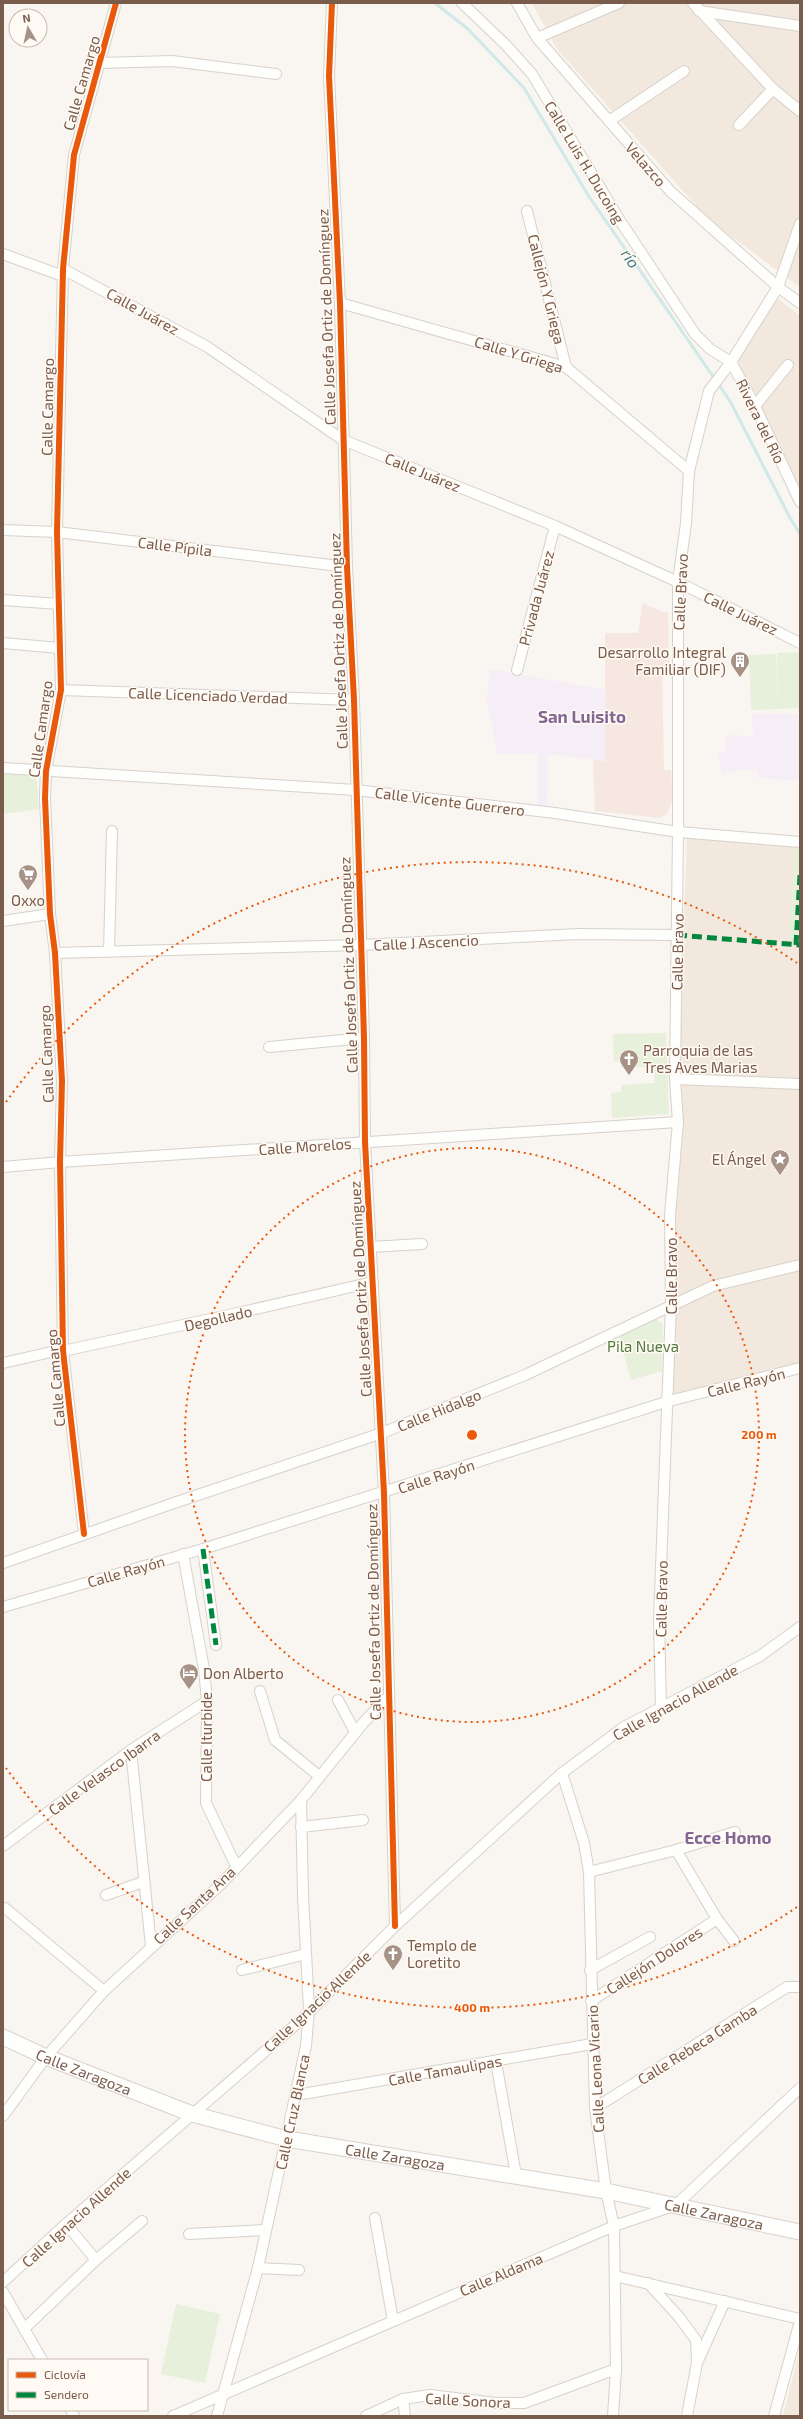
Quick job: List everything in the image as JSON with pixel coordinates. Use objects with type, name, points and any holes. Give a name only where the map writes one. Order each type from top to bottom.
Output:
[{"type":"street","name":"Calle Camargo","points":[[84,1534],[64,1350],[60,1162],[62,1081],[55,953],[50,914],[45,798],[46,771],[61,690],[58,604],[58,532],[63,272],[74,155],[116,3]]},
{"type":"street","name":"Calle Josefa Ortiz de Domínguez","points":[[332,3],[329,76],[340,303],[347,567],[354,700],[364,1038],[365,1142],[382,1433],[395,1926]]},
{"type":"street","name":"Calle Luis H. Ducoing","points":[[462,3],[506,45],[532,74],[619,219],[695,334],[710,349],[730,364]]},
{"type":"street","name":"Velazco","points":[[517,3],[537,38],[670,192],[778,287],[800,303]]},
{"type":"street","points":[[537,38],[618,3]]},
{"type":"street","points":[[696,7],[800,26]]},
{"type":"street","points":[[696,7],[773,89],[800,111]]},
{"type":"street","points":[[100,63],[172,62],[276,74]]},
{"type":"street","points":[[609,121],[684,71]]},
{"type":"street","points":[[739,125],[773,89]]},
{"type":"street","name":"Callejón Y Griega","points":[[527,211],[566,367]]},
{"type":"street","name":"Calle Bravo","points":[[661,1707],[659,1620],[669,1401],[671,1305],[670,1215],[678,1122],[674,1079],[678,832],[678,582],[686,523],[689,471],[709,391],[730,364],[778,287],[800,224]]},
{"type":"street","name":"Calle Juárez","points":[[3,254],[63,272],[206,346],[344,440],[555,526],[678,582],[800,642]]},
{"type":"street","name":"Calle Y Griega","points":[[340,303],[566,367],[689,471]]},
{"type":"street","name":"Rivera del Río","points":[[730,364],[755,406],[800,502]]},
{"type":"street","points":[[755,406],[788,365]]},
{"type":"street","name":"Privada Juárez","points":[[517,670],[555,526]]},
{"type":"street","name":"Calle Pípila","points":[[3,530],[58,532],[347,567]]},
{"type":"street","points":[[3,600],[58,604]]},
{"type":"street","points":[[3,643],[59,648]]},
{"type":"street","name":"Calle Licenciado Verdad","points":[[61,690],[354,700]]},
{"type":"street","name":"Calle Vicente Guerrero","points":[[3,768],[356,790],[555,813],[678,832],[800,842]]},
{"type":"street","points":[[109,952],[112,831]]},
{"type":"street","points":[[3,921],[50,914]]},
{"type":"street","name":"Calle J Ascencio","points":[[55,953],[361,945],[579,934],[677,934]]},
{"type":"street","points":[[269,1047],[364,1038]]},
{"type":"street","points":[[674,1079],[800,1084]]},
{"type":"street","name":"Calle Morelos","points":[[3,1167],[678,1122]]},
{"type":"street","points":[[370,1247],[422,1244]]},
{"type":"street","name":"Calle Hidalgo","points":[[3,1564],[84,1534],[382,1433],[525,1375],[713,1286],[800,1265]]},
{"type":"street","name":"Degollado","points":[[3,1363],[229,1316],[373,1282]]},
{"type":"street","name":"Calle Rayón","points":[[3,1607],[203,1549],[384,1493],[669,1401],[800,1368]]},
{"type":"street","points":[[203,1549],[216,1645]]},
{"type":"street","name":"Calle Iturbide","points":[[183,1554],[204,1669],[207,1701],[206,1803],[236,1866]]},
{"type":"street","name":"Calle Ignacio Allende","points":[[3,2282],[66,2224],[310,2010],[395,1926],[562,1772],[624,1727],[760,1656],[800,1627]]},
{"type":"street","points":[[260,1691],[275,1740],[319,1776]]},
{"type":"street","name":"Calle Santa Ana","points":[[3,2116],[46,2057],[104,1992],[151,1946],[221,1884],[236,1866],[301,1800],[355,1732],[388,1697]]},
{"type":"street","points":[[338,1700],[355,1732]]},
{"type":"street","name":"Calle Velasco Ibarra","points":[[3,1846],[131,1750],[207,1701]]},
{"type":"street","points":[[131,1750],[143,1882],[151,1946]]},
{"type":"street","name":"Calle Leona Vicario","points":[[562,1772],[584,1843],[589,1872],[590,1970],[595,2108],[606,2191],[614,2226],[616,2369],[612,2416]]},
{"type":"street","name":"Calle Cruz Blanca","points":[[217,2416],[225,2393],[258,2268],[265,2230],[297,2095],[306,2046],[310,2010],[306,1954],[301,1800]]},
{"type":"street","points":[[301,1826],[363,1820]]},
{"type":"street","points":[[589,1872],[676,1850],[735,1832]]},
{"type":"street","points":[[676,1850],[717,1919],[734,1941]]},
{"type":"street","points":[[106,1895],[143,1882]]},
{"type":"street","points":[[5,1908],[104,1992]]},
{"type":"street","name":"Callejón Dolores","points":[[591,2000],[717,1919]]},
{"type":"street","points":[[590,1970],[650,1937]]},
{"type":"street","points":[[242,1970],[306,1954]]},
{"type":"street","name":"Calle Rebeca Gamba","points":[[595,2108],[787,1987],[800,1987]]},
{"type":"street","name":"Calle Zaragoza","points":[[3,2037],[46,2057],[192,2114],[287,2139],[516,2175],[606,2191],[800,2232]]},
{"type":"street","name":"Calle Tamaulipas","points":[[297,2095],[496,2062],[592,2044]]},
{"type":"street","points":[[496,2062],[516,2175]]},
{"type":"street","name":"Calle Aldama","points":[[173,2416],[614,2226],[676,2205],[800,2088]]},
{"type":"street","points":[[375,2218],[393,2321]]},
{"type":"street","points":[[24,2329],[96,2260],[142,2221]]},
{"type":"street","points":[[66,2224],[96,2260]]},
{"type":"street","points":[[190,2234],[265,2230]]},
{"type":"street","points":[[258,2268],[299,2270]]},
{"type":"street","points":[[615,2276],[800,2320],[798,2338],[774,2416]]},
{"type":"street","points":[[648,2284],[679,2317],[696,2340],[697,2363],[687,2416]]},
{"type":"street","points":[[3,2292],[41,2359]]},
{"type":"street","points":[[697,2363],[725,2302]]},
{"type":"street","name":"Calle Sonora","points":[[366,2416],[403,2399],[430,2395],[496,2403],[524,2403],[616,2369]]},
{"type":"street","points":[[403,2399],[405,2416]]},
{"type":"shaded area","points":[[532,3],[800,3],[800,287],[708,219],[557,49]]},
{"type":"shaded area","points":[[776,297],[800,316],[800,497],[746,386],[738,360]]},
{"type":"shaded area","points":[[643,603],[662,612],[668,612],[669,665],[662,666],[664,770],[671,770],[673,799],[667,814],[660,818],[595,811],[593,760],[605,761],[605,633],[638,633]]},
{"type":"shaded area","points":[[490,669],[606,690],[605,761],[548,754],[547,807],[537,806],[538,754],[497,754],[487,699]]},
{"type":"shaded area","points":[[752,713],[800,715],[800,781],[759,778],[756,769],[722,772],[718,753],[725,752],[726,735],[753,736]]},
{"type":"shaded area","points":[[687,829],[800,836],[800,1369],[669,1401]]},
{"type":"shaded area","points":[[800,2349],[800,2416],[783,2416]]},
{"type":"green space","points":[[800,652],[800,708],[778,709],[777,653]]},
{"type":"green space","points":[[776,654],[778,709],[751,710],[749,655]]},
{"type":"green space","points":[[3,772],[36,774],[39,809],[3,814]]},
{"type":"green space","points":[[795,844],[800,844],[800,940],[788,939]]},
{"type":"green space","points":[[666,1033],[669,1114],[612,1118],[611,1093],[621,1092],[621,1085],[655,1083],[654,1066],[621,1068],[621,1061],[614,1062],[613,1034]]},
{"type":"green space","name":"Pila Nueva","points":[[655,1318],[663,1324],[662,1371],[631,1380],[619,1335]]},
{"type":"green space","points":[[176,2304],[220,2314],[205,2383],[161,2374]]},
{"type":"waterway","name":"río","points":[[435,3],[468,29],[524,88],[588,195],[730,401],[789,516],[800,534]]},
{"type":"marked path","points":[[796,945],[800,875]]},
{"type":"marked path","points":[[677,935],[800,945]]},
{"type":"marked path","points":[[203,1549],[216,1645]]},
{"type":"cycle path","points":[[84,1534],[63,1351],[60,1162],[62,1081],[55,953],[50,914],[45,798],[46,771],[61,690],[57,532],[63,269],[74,155],[116,3]]},
{"type":"cycle path","points":[[332,3],[329,76],[340,303],[347,567],[354,700],[364,1038],[365,1142],[384,1493],[395,1926]]},
{"type":"place","name":"Desarrollo Integral Familiar (DIF)","points":[[740,678]]},
{"type":"place","name":"Oxxo","points":[[28,891]]},
{"type":"place","name":"Parroquia de las Tres Aves Marias","points":[[629,1076]]},
{"type":"place","name":"El Ángel","points":[[780,1176]]},
{"type":"place","name":"Don Alberto","points":[[189,1690]]},
{"type":"place","name":"Templo de Loretito","points":[[393,1971]]},
{"type":"district","name":"San Luisito","points":[[582,716]]},
{"type":"district","name":"Ecce Homo","points":[[728,1837]]}]
